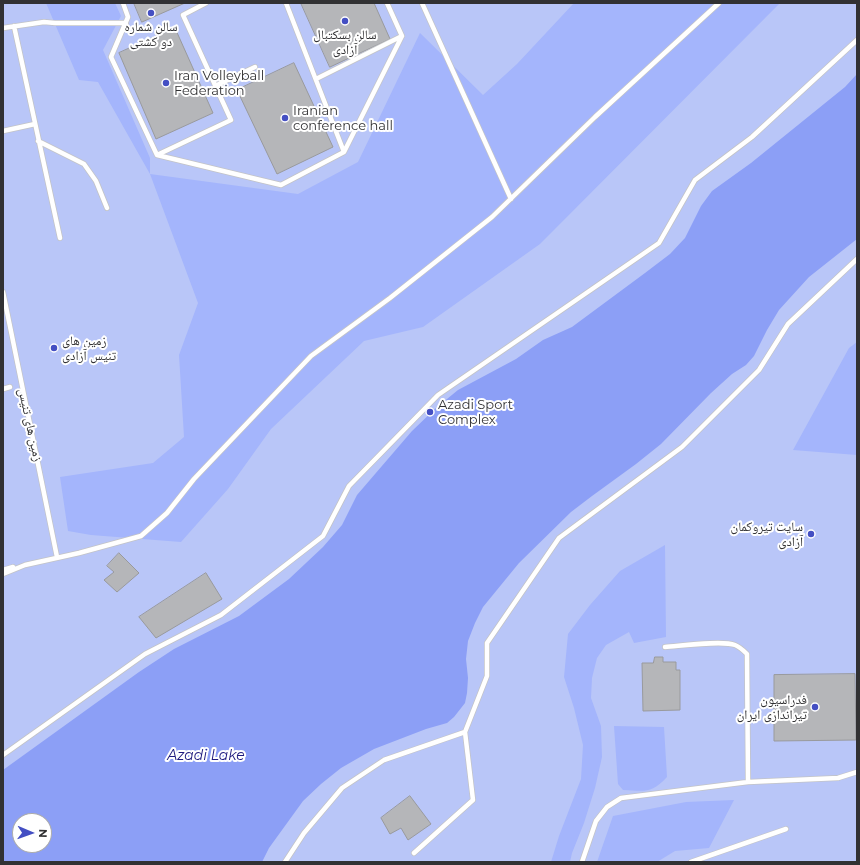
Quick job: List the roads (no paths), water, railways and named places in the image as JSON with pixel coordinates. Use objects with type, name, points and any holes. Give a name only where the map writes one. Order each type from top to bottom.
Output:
[{"type":"lane","points":[[123,3],[128,17],[111,57],[157,154]]},
{"type":"lane","points":[[157,154],[231,120],[183,15],[206,3]]},
{"type":"lane","points":[[286,3],[344,152]]},
{"type":"lane","points":[[387,3],[402,36]]},
{"type":"lane","points":[[422,3],[511,199]]},
{"type":"lane","points":[[3,570],[57,558],[141,536],[167,513],[194,479],[311,356],[390,298],[492,217],[595,118],[719,3]]},
{"type":"lane","points":[[3,28],[44,22],[126,23]]},
{"type":"lane","points":[[14,26],[60,238]]},
{"type":"lane","points":[[157,154],[281,185],[344,152],[402,36]]},
{"type":"lane","points":[[316,79],[402,36]]},
{"type":"lane","points":[[3,755],[144,654],[221,615],[323,536],[349,486],[438,395],[659,243],[695,180],[752,138],[857,40]]},
{"type":"lane","points":[[215,86],[255,67]]},
{"type":"lane","points":[[3,131],[35,124]]},
{"type":"lane","points":[[38,141],[84,164],[96,181],[107,208]]},
{"type":"lane","points":[[414,853],[473,800],[465,732],[487,676],[487,643],[559,538],[682,448],[759,370],[788,324],[857,259]]},
{"type":"lane","name":"زمین های تنیس","points":[[3,292],[57,558]]},
{"type":"lane","points":[[3,389],[10,387]]},
{"type":"lane","points":[[3,574],[25,565]]},
{"type":"lane","points":[[665,647],[733,644],[741,648],[747,654],[748,782]]},
{"type":"lane","points":[[285,862],[304,833],[342,788],[384,760],[465,732]]},
{"type":"lane","points":[[582,862],[596,821],[607,807],[621,798],[748,782],[838,778],[857,772]]},
{"type":"lane","points":[[691,862],[786,829]]},
{"type":"water","name":"Azadi Lake","points":[[857,74],[857,239],[809,277],[779,310],[754,356],[746,365],[732,374],[711,393],[661,444],[571,512],[519,563],[483,607],[475,623],[468,641],[466,659],[468,678],[465,703],[454,717],[447,723],[426,729],[374,749],[341,768],[303,801],[269,848],[262,862],[3,862],[3,770],[139,672],[174,649],[239,616],[289,579],[323,547],[342,525],[357,495],[412,431],[436,408],[458,390],[516,359],[543,340],[572,327],[670,254],[685,238],[701,206],[712,191],[751,163],[845,87]]},
{"type":"place","name":"سالن شماره دو کشتی","points":[[151,13]]},
{"type":"place","name":"سالن بسکتبال آزادی","points":[[345,21]]},
{"type":"place","name":"Iran Volleyball Federation","points":[[166,83]]},
{"type":"place","name":"Iranian conference hall","points":[[285,118]]},
{"type":"place","name":"زمین های تنیس آزادی","points":[[54,348]]},
{"type":"place","name":"Azadi Sport Complex","points":[[430,412]]},
{"type":"place","name":"سایت تیروکمان آزادی","points":[[811,534]]},
{"type":"place","name":"فدراسیون تیراندازی ایران","points":[[815,707]]}]
